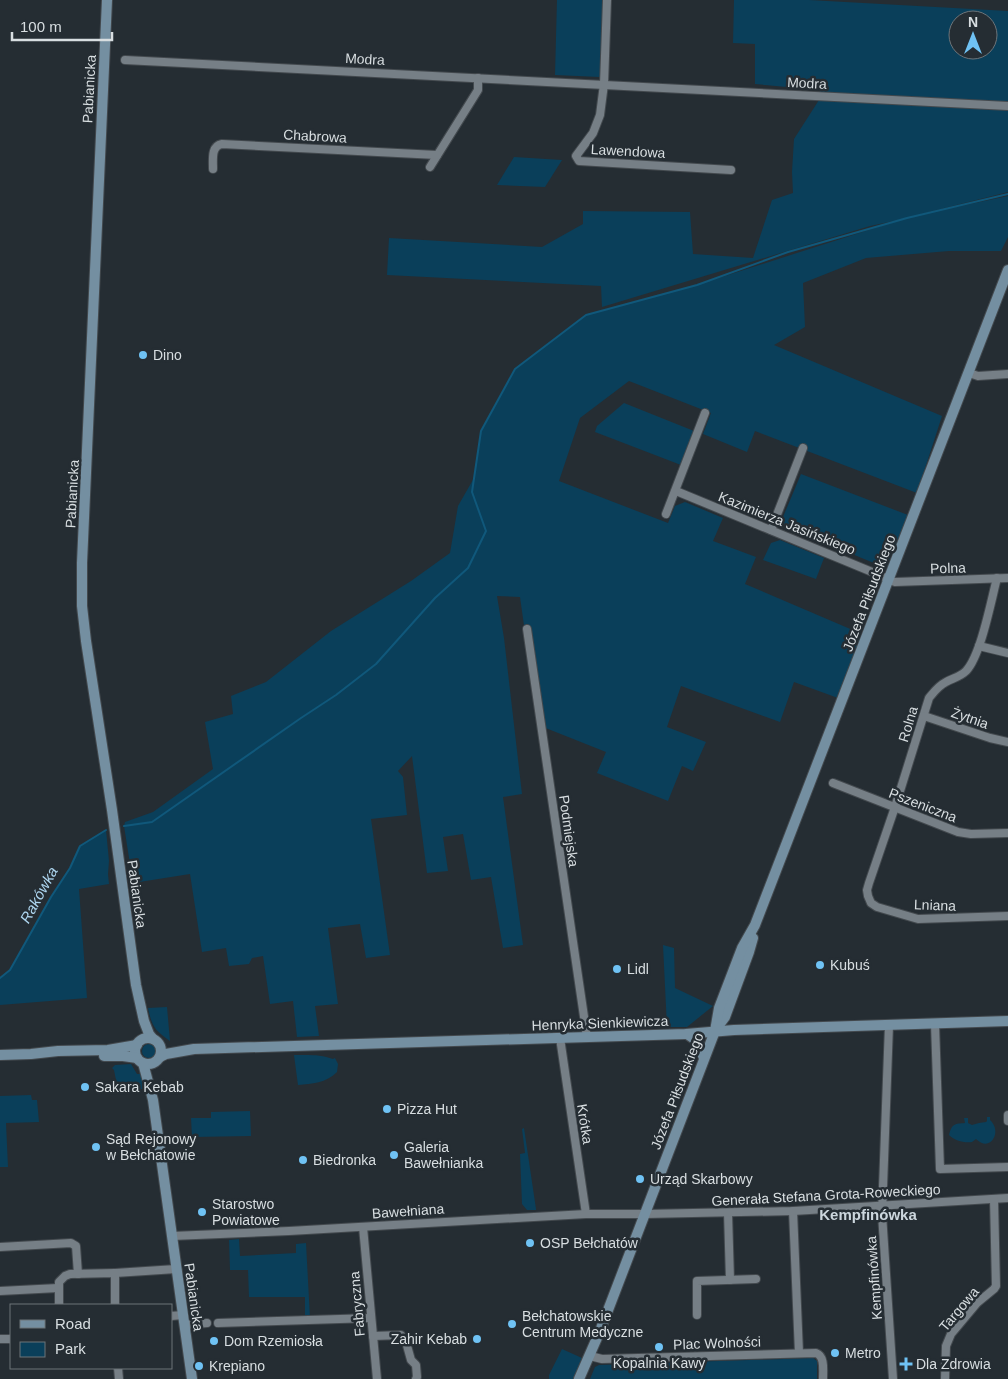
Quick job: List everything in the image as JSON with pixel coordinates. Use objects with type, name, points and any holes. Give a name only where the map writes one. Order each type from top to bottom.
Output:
[{"type":"main road","name":"Pabianicka","points":[[107,0],[83,544],[82,606],[136,985],[144,1021],[149,1034],[156,1042]]},
{"type":"main road","name":"Józefa Piłsudskiego","points":[[578,1379],[590,1356],[722,1012],[749,952],[756,925],[1008,270]]},
{"type":"main road","name":"Pabianicka","points":[[136,985],[138,1043]]},
{"type":"main road","points":[[687,1034],[703,1028],[722,1012],[726,1021],[734,1030]]},
{"type":"main road","name":"Henryka Sienkiewicza","points":[[156,1042],[164,1046],[194,1049],[687,1034],[734,1030],[1008,1021]]},
{"type":"main road","points":[[687,1034],[697,1041],[704,1058]]},
{"type":"main road","points":[[0,1055],[123,1056],[151,1064],[158,1059],[161,1052],[156,1042],[149,1038],[138,1043],[108,1050],[58,1051],[31,1054]]},
{"type":"main road","points":[[138,1043],[135,1050],[140,1060]]},
{"type":"main road","name":"Henryka Sienkiewicza","points":[[158,1059],[166,1054],[194,1049]]},
{"type":"main road","name":"Pabianicka","points":[[158,1059],[153,1073],[153,1100],[192,1379]]},
{"type":"main road","name":"Pabianicka","points":[[140,1060],[153,1100]]},
{"type":"main road","name":"Józefa Piłsudskiego","points":[[585,1379],[590,1356]]},
{"type":"street","points":[[604,84],[607,0]]},
{"type":"street","name":"Modra","points":[[125,60],[1008,106]]},
{"type":"street","points":[[430,167],[478,90],[478,78]]},
{"type":"street","name":"Lawendowa","points":[[604,84],[600,115],[593,133],[576,156],[579,161],[731,170]]},
{"type":"street","name":"Chabrowa","points":[[213,169],[214,148],[222,144],[437,155]]},
{"type":"street","points":[[969,372],[978,376],[1008,374]]},
{"type":"street","points":[[666,514],[705,413]]},
{"type":"street","points":[[771,530],[803,448]]},
{"type":"street","name":"Kazimierza Jasińskiego","points":[[676,491],[889,580]]},
{"type":"street","name":"Rolna","points":[[868,896],[869,883],[929,698],[945,682],[960,676],[974,660],[997,578]]},
{"type":"street","name":"Polna","points":[[889,580],[895,582],[1008,578]]},
{"type":"street","name":"Podmiejska","points":[[527,629],[587,1037]]},
{"type":"street","points":[[979,646],[1008,653]]},
{"type":"street","name":"Żytnia","points":[[924,716],[990,738],[1008,742]]},
{"type":"street","name":"Pszeniczna","points":[[833,783],[958,832],[971,834],[1008,833]]},
{"type":"street","name":"Lniana","points":[[868,896],[871,903],[877,908],[918,919],[1008,916]]},
{"type":"street","points":[[935,1024],[940,1169],[1008,1167]]},
{"type":"street","name":"Kempfinówka","points":[[889,1025],[882,1206],[894,1379]]},
{"type":"street","name":"Krótka","points":[[560,1038],[586,1214]]},
{"type":"street","points":[[1008,1115],[1008,1121]]},
{"type":"street","name":"Targowa","points":[[945,1379],[946,1346],[951,1334],[978,1303],[996,1286],[994,1198]]},
{"type":"street","name":"Generała Stefana Grota-Roweckiego","points":[[645,1214],[793,1211],[1008,1198]]},
{"type":"street","points":[[793,1211],[799,1353]]},
{"type":"street","points":[[728,1213],[730,1280]]},
{"type":"street","name":"Bawełniana","points":[[172,1236],[586,1214],[645,1214]]},
{"type":"street","name":"Fabryczna","points":[[363,1227],[377,1379]]},
{"type":"street","points":[[0,1247],[71,1243],[76,1246],[78,1274]]},
{"type":"street","points":[[59,1304],[59,1282],[70,1274],[176,1269]]},
{"type":"street","points":[[115,1273],[115,1304]]},
{"type":"street","points":[[697,1314],[697,1281],[756,1279]]},
{"type":"street","points":[[0,1291],[58,1288]]},
{"type":"street","points":[[172,1316],[207,1323]]},
{"type":"street","points":[[218,1323],[371,1318]]},
{"type":"street","points":[[373,1336],[400,1335],[406,1342],[411,1360],[416,1364],[416,1379]]},
{"type":"street","name":"Plac Wolności","points":[[590,1356],[602,1359],[820,1354],[822,1357],[823,1379]]},
{"type":"green space","points":[[557,0],[603,0],[600,77],[555,75]]},
{"type":"green space","points":[[734,0],[809,0],[990,10],[948,10],[948,60],[998,60],[998,10],[1008,11],[1008,192],[913,216],[1008,196],[1008,237],[1001,251],[949,251],[866,258],[803,283],[805,327],[774,345],[942,416],[917,493],[755,431],[747,452],[703,434],[711,413],[629,381],[580,418],[559,481],[668,523],[675,506],[685,502],[723,518],[713,541],[756,557],[745,584],[862,634],[838,698],[794,682],[780,722],[681,686],[667,727],[706,742],[693,771],[682,766],[668,801],[597,773],[606,752],[538,725],[520,597],[497,596],[504,638],[522,794],[503,797],[523,945],[503,948],[491,877],[471,880],[463,834],[443,837],[448,871],[427,873],[412,756],[398,771],[403,777],[407,815],[371,819],[390,955],[366,958],[360,924],[328,928],[338,1004],[315,1006],[319,1036],[297,1037],[293,1001],[270,1004],[263,956],[252,958],[249,964],[229,966],[226,948],[202,952],[190,874],[133,883],[124,826],[125,822],[153,812],[213,769],[205,722],[233,714],[231,696],[266,682],[331,631],[411,581],[450,553],[458,506],[474,478],[481,431],[515,369],[586,315],[697,285],[903,219],[870,226],[602,307],[601,286],[387,275],[389,238],[542,247],[583,224],[583,211],[690,212],[693,254],[753,258],[772,200],[793,193],[794,139],[819,100],[820,90],[755,84],[755,44],[733,43]]},
{"type":"green space","points":[[514,157],[562,160],[545,187],[497,185]]},
{"type":"green space","points":[[624,403],[694,431],[681,465],[595,432],[597,426]]},
{"type":"green space","points":[[801,474],[908,515],[886,568],[784,526],[783,517]]},
{"type":"green space","points":[[780,540],[824,558],[816,579],[763,560],[771,543]]},
{"type":"green space","points":[[106,830],[109,884],[79,889],[87,998],[0,1005],[0,978],[10,970],[51,897],[70,868],[80,846]]},
{"type":"green space","points":[[663,945],[674,948],[675,988],[713,1006],[687,1027],[667,1027]]},
{"type":"green space","points":[[167,1007],[170,1041],[154,1027],[148,1008]]},
{"type":"green space","points":[[146,1044],[152,1044],[156,1051],[152,1058],[146,1058],[142,1054],[142,1048]]},
{"type":"green space","points":[[294,1055],[335,1058],[338,1064],[337,1072],[324,1081],[298,1085]]},
{"type":"green space","points":[[131,1064],[137,1074],[142,1074],[144,1089],[118,1090],[112,1068],[115,1065]]},
{"type":"green space","points":[[31,1095],[32,1100],[37,1100],[39,1122],[6,1123],[8,1167],[0,1167],[0,1096]]},
{"type":"green space","points":[[250,1111],[251,1136],[192,1137],[191,1118],[211,1118],[211,1112]]},
{"type":"green space","points":[[987,1117],[990,1117],[994,1125],[995,1135],[986,1144],[976,1139],[972,1142],[963,1142],[949,1135],[954,1125],[965,1123],[964,1118],[968,1118],[968,1123],[972,1125],[986,1122]]},
{"type":"green space","points":[[524,1128],[536,1210],[527,1210],[522,1204],[520,1154],[525,1153],[522,1129]]},
{"type":"green space","points":[[239,1239],[240,1256],[296,1253],[296,1244],[306,1243],[310,1318],[305,1318],[305,1297],[249,1297],[248,1270],[230,1270],[229,1240]]},
{"type":"green space","points":[[562,1349],[582,1358],[574,1379],[549,1379],[549,1375]]},
{"type":"green space","points":[[813,1358],[817,1361],[817,1379],[590,1379],[595,1367],[599,1365]]},
{"type":"waterway","points":[[124,826],[152,822],[336,695],[376,664],[435,598],[468,568],[486,531],[472,492],[481,431],[515,369],[586,315],[697,285],[788,252],[907,218],[1008,194]]},
{"type":"waterway","name":"Rakówka","points":[[0,978],[10,970],[51,897],[70,868],[80,846],[106,830]]},
{"type":"place","name":"Dino","points":[[143,355]]},
{"type":"place","name":"Kubuś","points":[[820,965]]},
{"type":"place","name":"Lidl","points":[[617,969]]},
{"type":"place","name":"Sakara Kebab","points":[[85,1087]]},
{"type":"place","name":"Pizza Hut","points":[[387,1109]]},
{"type":"place","name":"Sąd Rejonowy w Bełchatowie","points":[[96,1147]]},
{"type":"place","name":"Galeria Bawełnianka","points":[[394,1155]]},
{"type":"place","name":"Biedronka","points":[[303,1160]]},
{"type":"place","name":"Urząd Skarbowy","points":[[640,1179]]},
{"type":"place","name":"Starostwo Powiatowe","points":[[202,1212]]},
{"type":"place","name":"OSP Bełchatów","points":[[530,1243]]},
{"type":"place","name":"Bełchatowskie Centrum Medyczne","points":[[512,1324]]},
{"type":"place","name":"Zahir Kebab","points":[[477,1339]]},
{"type":"place","name":"Dom Rzemiosła","points":[[214,1341]]},
{"type":"place","name":"Kopalnia Kawy","points":[[659,1347]]},
{"type":"place","name":"Metro","points":[[835,1353]]},
{"type":"place","name":"Dla Zdrowia","points":[[906,1364]]},
{"type":"place","name":"Krepiano","points":[[199,1366]]},
{"type":"district","name":"Kempfinówka","points":[[868,1215]]}]
